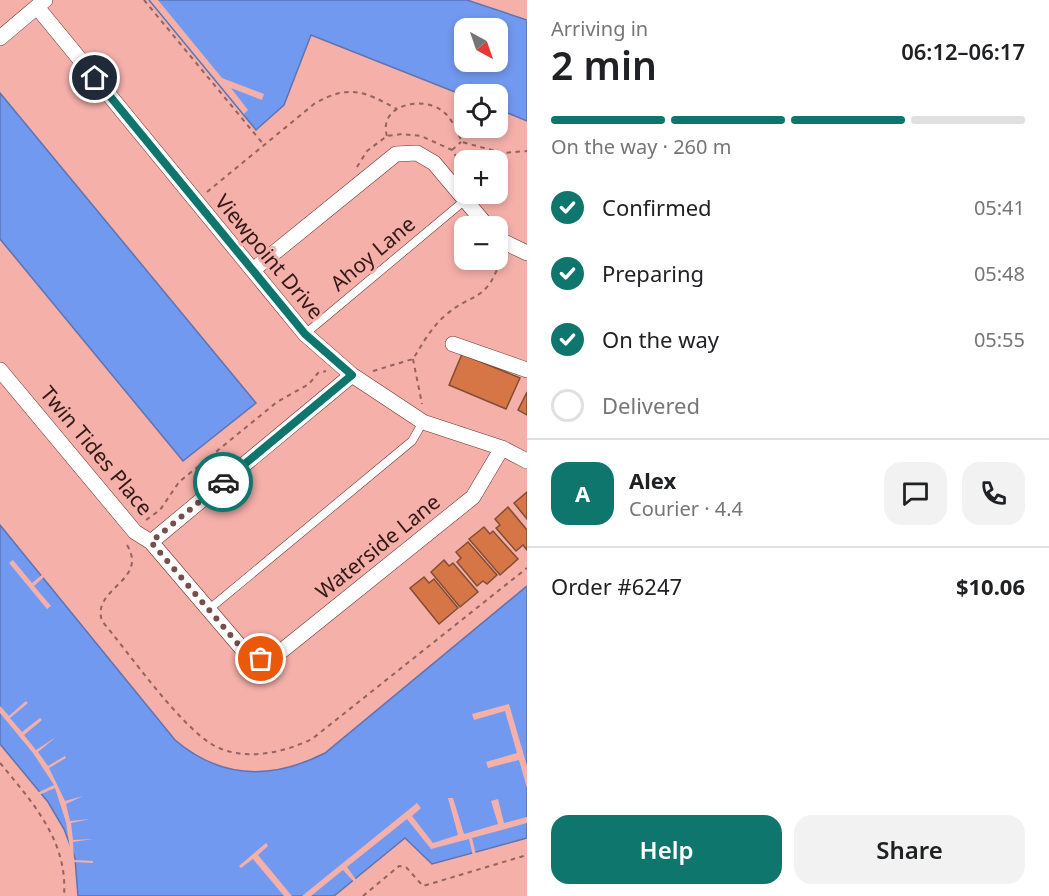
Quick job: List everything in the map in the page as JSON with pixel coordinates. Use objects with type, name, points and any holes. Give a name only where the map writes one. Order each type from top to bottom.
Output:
[{"type":"street","name":"Viewpoint Drive","points":[[0,38],[41,3],[196,202],[305,334],[352,375],[423,422],[502,448],[527,461]]},
{"type":"street","points":[[253,270],[396,154],[417,153],[434,163],[454,188]]},
{"type":"street","points":[[467,204],[478,216]]},
{"type":"street","points":[[508,244],[527,253]]},
{"type":"street","points":[[453,344],[526,366]]},
{"type":"street","name":"Twin Tides Place","points":[[0,370],[135,532],[151,542],[207,611],[244,651],[261,659]]},
{"type":"street","points":[[151,542],[352,375]]},
{"type":"street","name":"Waterside Lane","points":[[261,659],[279,653],[473,497],[502,448]]},
{"type":"lane","name":"Ahoy Lane","points":[[305,334],[460,204]]},
{"type":"lane","points":[[207,611],[412,441],[423,422]]},
{"type":"path","points":[[144,0],[264,145]]},
{"type":"path","points":[[196,202],[314,104],[341,91],[358,91],[372,95],[397,110]]},
{"type":"path","points":[[387,136],[385,128],[389,117],[397,110],[410,103],[429,103],[443,111],[462,142],[503,153],[527,151]]},
{"type":"path","points":[[452,150],[462,142]]},
{"type":"path","points":[[413,358],[421,396],[423,422]]},
{"type":"path","points":[[0,763],[50,829],[63,866],[64,896]]},
{"type":"path","points":[[363,896],[399,866],[406,867],[423,885],[527,855]]},
{"type":"water","points":[[149,0],[467,0],[527,20],[527,121],[508,113],[508,84],[454,84],[454,92],[311,35],[284,105],[256,130]]},
{"type":"water","points":[[0,93],[256,403],[183,461],[0,239]]},
{"type":"water","points":[[0,525],[175,740],[211,763],[248,772],[286,768],[325,753],[527,586],[527,838],[432,864],[405,838],[334,896],[78,896],[75,858],[64,829],[48,802],[0,744]]},
{"type":"pier","points":[[150,0],[158,0],[222,78],[264,94],[262,100],[231,88],[248,110],[244,114]]},
{"type":"pier","points":[[13,560],[32,583],[43,574],[45,576],[34,586],[51,606],[47,609],[9,563]]},
{"type":"pier","points":[[26,701],[28,703],[10,718],[22,732],[40,718],[42,720],[24,735],[36,750],[56,737],[38,752],[48,766],[65,756],[66,758],[49,768],[65,801],[83,796],[66,804],[70,821],[90,819],[71,823],[73,840],[93,839],[73,842],[74,860],[93,861],[93,863],[74,862],[73,869],[66,822],[55,788],[39,795],[37,793],[54,785],[33,753],[0,713],[0,706],[9,716]]},
{"type":"pier","points":[[509,704],[527,766],[527,788],[519,760],[488,768],[486,762],[517,753],[505,711],[474,720],[472,714]]},
{"type":"pier","points":[[448,798],[453,798],[464,834],[498,824],[491,801],[498,799],[504,823],[527,817],[527,823],[472,838],[476,855],[473,856],[469,839],[431,849],[407,819],[347,867],[357,881],[355,883],[343,870],[311,896],[302,896],[417,803],[421,808],[412,816],[433,843],[458,835]]},
{"type":"pier","points":[[266,843],[268,846],[258,855],[292,896],[284,896],[253,859],[241,868],[239,866]]},
{"type":"building","points":[[462,354],[520,378],[506,409],[449,385]]},
{"type":"building","points":[[527,392],[527,415],[518,410]]},
{"type":"building","points":[[527,492],[527,519],[514,503]]},
{"type":"building","points":[[508,507],[527,530],[527,550],[523,545],[516,551],[496,528],[500,525],[495,519]]},
{"type":"building","points":[[484,527],[490,534],[493,531],[518,559],[500,575],[469,539]]},
{"type":"building","points":[[468,542],[497,575],[487,584],[483,581],[477,586],[457,562],[461,558],[456,552]]},
{"type":"building","points":[[444,560],[449,566],[453,563],[478,592],[460,607],[431,572]]},
{"type":"building","points":[[424,577],[429,583],[434,579],[458,608],[439,624],[410,588]]},
{"type":"way so far","points":[[223,482],[151,542],[207,611],[244,651],[261,659]]},
{"type":"route","points":[[95,78],[305,334],[352,375],[223,482]]}]
